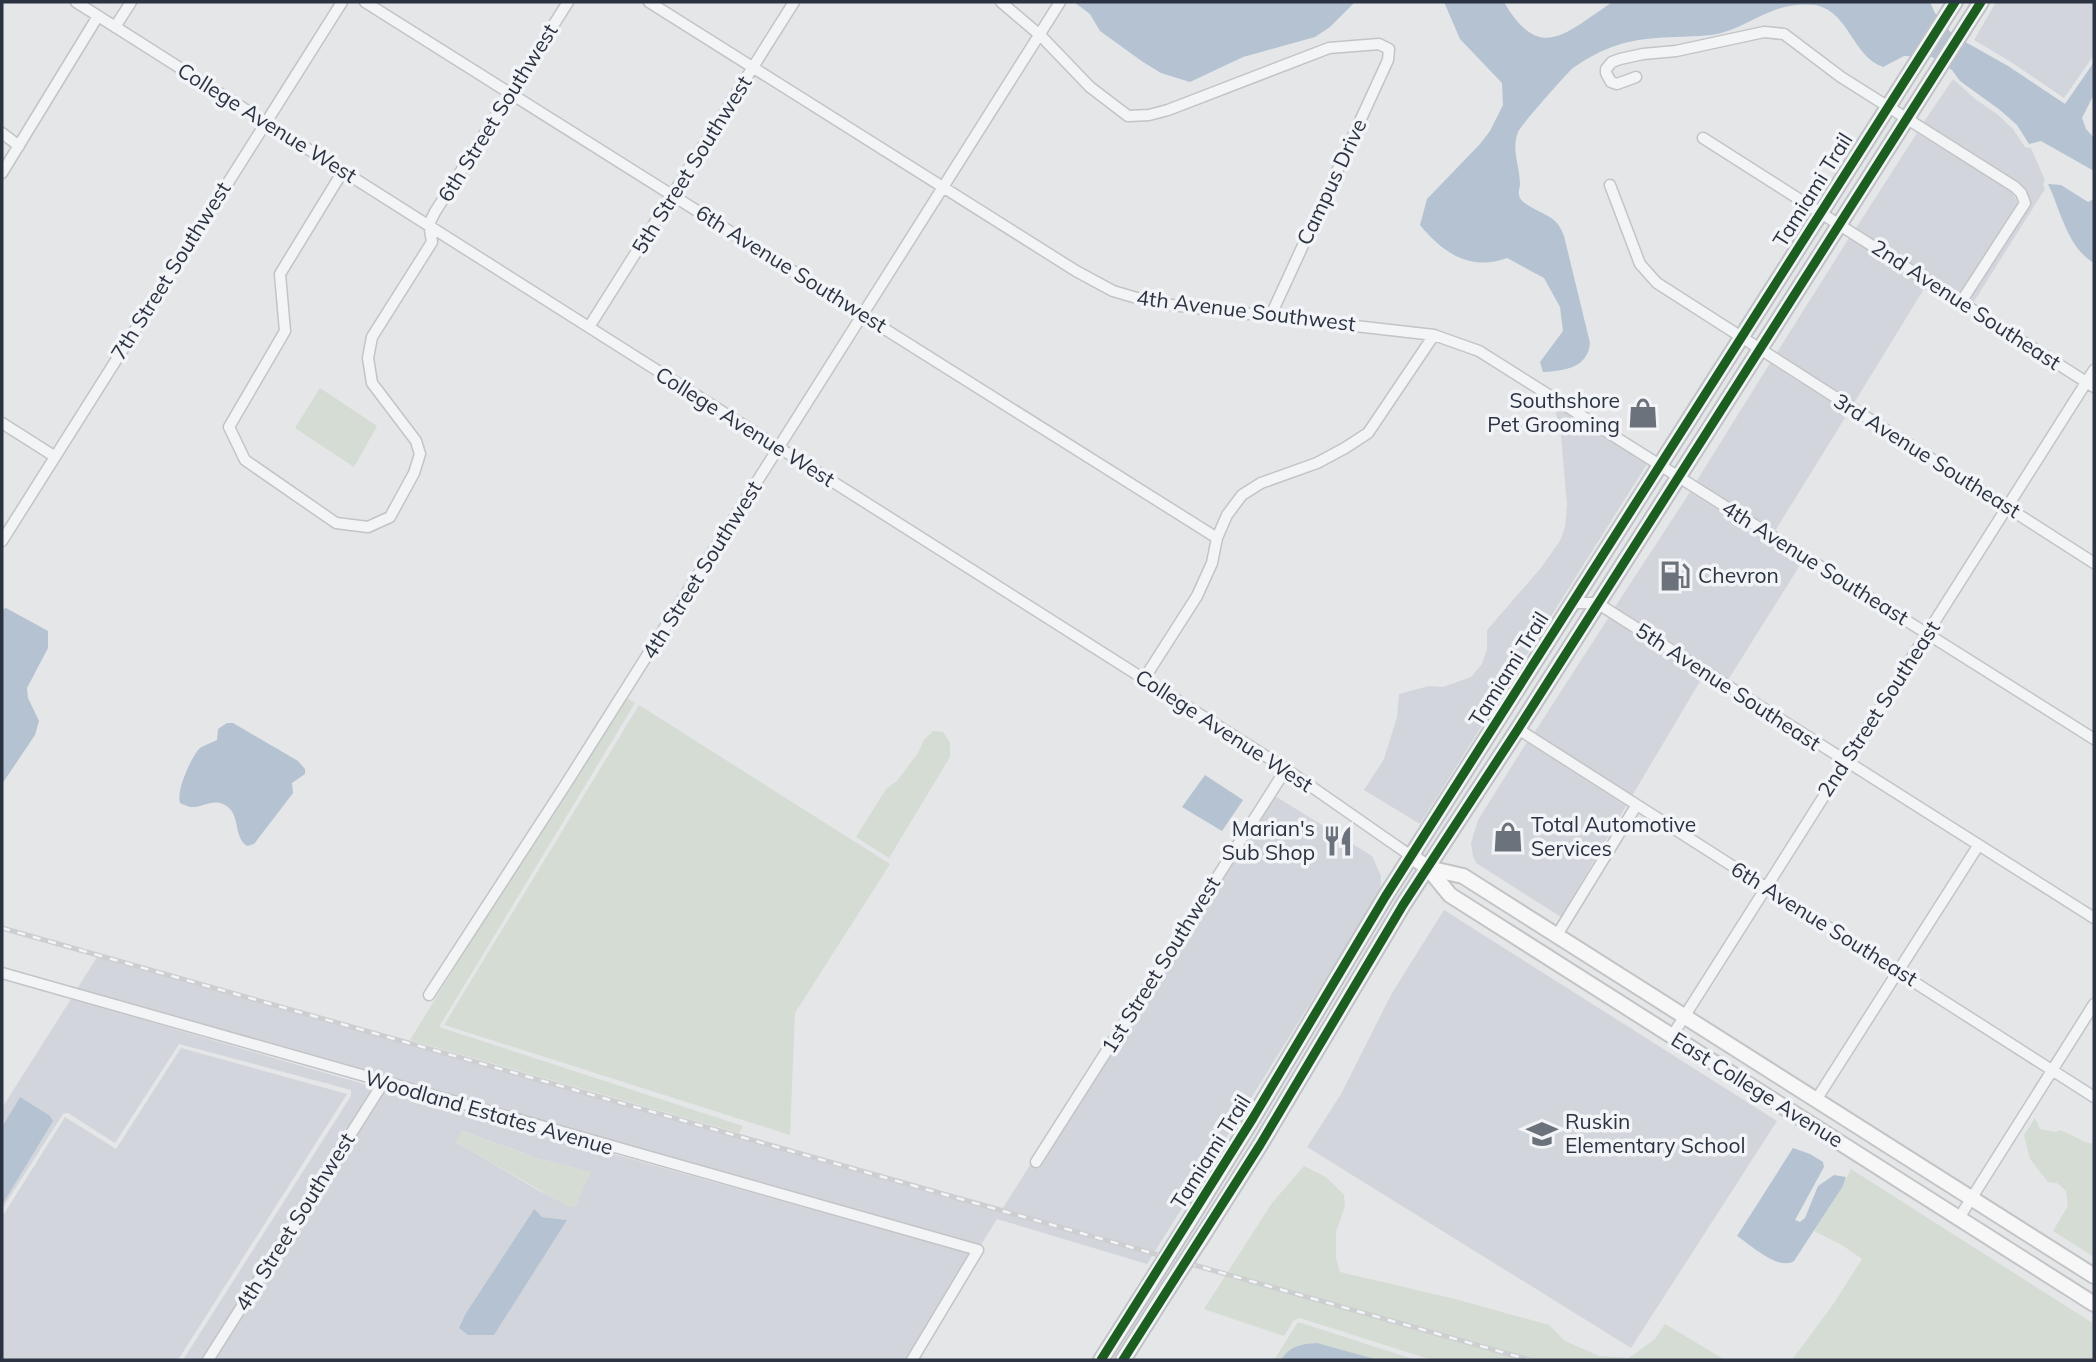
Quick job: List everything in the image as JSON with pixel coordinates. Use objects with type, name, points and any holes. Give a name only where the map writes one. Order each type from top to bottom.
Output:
[{"type":"main road","name":"Tamiami Trail","points":[[1101,1360],[1186,1226],[1411,856],[1886,106],[1955,2]]},
{"type":"main road","name":"Tamiami Trail","points":[[1123,1360],[1205,1232],[1428,867],[1981,2]]},
{"type":"main road","points":[[1512,698],[1512,723],[1518,729]]},
{"type":"main road","name":"East College Avenue","points":[[1411,856],[1428,867],[1463,876],[2094,1276]]},
{"type":"main road","name":"East College Avenue","points":[[1428,867],[1450,895],[2094,1304]]},
{"type":"street","name":"College Avenue West","points":[[76,2],[1286,769],[1411,856]]},
{"type":"street","points":[[115,27],[131,2]]},
{"type":"street","name":"7th Street Southwest","points":[[2,541],[342,2]]},
{"type":"street","name":"6th Avenue Southwest","points":[[365,2],[1217,538]]},
{"type":"street","name":"6th Street Southwest","points":[[429,224],[568,2]]},
{"type":"street","name":"4th Avenue Southwest","points":[[649,2],[1076,271],[1113,290],[1154,303],[1434,335],[1479,351],[1677,477]]},
{"type":"street","name":"5th Street Southwest","points":[[589,327],[794,2]]},
{"type":"street","points":[[1001,2],[1041,36]]},
{"type":"street","name":"4th Street Southwest","points":[[429,995],[1041,36],[1060,2]]},
{"type":"street","points":[[2,173],[98,16]]},
{"type":"street","points":[[1636,77],[1617,84],[1611,82],[1606,69],[1612,62],[1634,55],[1676,51],[1764,32],[1784,34],[1905,119],[2015,187],[2025,203],[1961,302]]},
{"type":"street","name":"Campus Drive","points":[[1041,36],[1090,87],[1128,116],[1149,116],[1168,110],[1329,48],[1379,44],[1389,49],[1388,60],[1271,315]]},
{"type":"street","points":[[2,133],[19,146]]},
{"type":"street","name":"2nd Avenue Southeast","points":[[1703,138],[2090,385]]},
{"type":"street","points":[[343,171],[280,274],[285,331],[229,427],[244,460],[336,523],[368,527],[390,517],[414,473],[419,454],[415,441],[372,383],[368,358],[372,337],[432,242],[429,224]]},
{"type":"street","name":"3rd Avenue Southeast","points":[[1610,185],[1640,264],[1657,283],[2094,563]]},
{"type":"street","points":[[1144,679],[1197,596],[1212,563],[1217,538],[1227,515],[1242,495],[1261,483],[1317,463],[1368,433],[1434,335]]},
{"type":"street","name":"2nd Street Southeast","points":[[1672,1036],[2007,506],[2090,385],[2094,370]]},
{"type":"street","points":[[2,423],[54,456]]},
{"type":"street","name":"4th Avenue Southeast","points":[[1677,477],[2094,739]]},
{"type":"street","points":[[1572,603],[1597,603]]},
{"type":"street","name":"5th Avenue Southeast","points":[[1597,603],[2094,918]]},
{"type":"street","name":"6th Avenue Southeast","points":[[1518,729],[2094,1097]]},
{"type":"street","name":"1st Street Southwest","points":[[1037,1162],[1286,769]]},
{"type":"street","points":[[1557,935],[1636,806]]},
{"type":"street","points":[[1816,1100],[1979,846]]},
{"type":"street","name":"Woodland Estates Avenue","points":[[2,973],[978,1250],[912,1360]]},
{"type":"street","points":[[1959,1218],[2094,1004]]},
{"type":"street","name":"4th Street Southwest","points":[[208,1360],[383,1083]]},
{"type":"shaded area","points":[[1996,2],[2094,2],[2094,55],[2064,98],[1974,40]]},
{"type":"shaded area","points":[[1953,79],[2013,129],[2025,147],[2031,148],[2045,180],[2045,189],[1973,303],[1968,300],[2029,206],[2029,200],[2018,182],[1923,123]]},
{"type":"shaded area","points":[[1917,133],[2011,191],[2018,203],[1959,294],[1856,228]]},
{"type":"shaded area","points":[[1849,238],[1967,313],[1924,289],[1854,403],[1776,354]]},
{"type":"shaded area","points":[[1770,363],[1848,413],[1775,531],[1696,482]]},
{"type":"shaded area","points":[[320,388],[377,426],[354,467],[295,428]]},
{"type":"shaded area","points":[[1557,406],[1647,464],[1420,824],[1364,790],[1384,759],[1397,717],[1399,694],[1429,686],[1443,687],[1471,677],[1482,664],[1487,649],[1487,630],[1540,569],[1560,541],[1565,527],[1567,505],[1561,436],[1555,409]]},
{"type":"shaded area","points":[[1690,492],[1802,562],[1728,680],[1615,607]]},
{"type":"shaded area","points":[[1609,617],[1722,689],[1702,678],[1632,796],[1534,733]]},
{"type":"shaded area","points":[[627,698],[635,703],[439,1027],[743,1126],[739,1133],[410,1040]]},
{"type":"shaded area","points":[[639,705],[890,864],[795,1013],[790,1135],[444,1025]]},
{"type":"shaded area","points":[[933,731],[943,732],[950,742],[950,757],[889,858],[856,837],[886,789],[897,781]]},
{"type":"shaded area","points":[[1527,742],[1626,806],[1561,917],[1476,863],[1473,856],[1471,843],[1478,820]]},
{"type":"shaded area","points":[[1275,796],[1372,856],[1381,876],[1380,892],[1147,1264],[997,1219],[981,1245],[77,989],[97,957],[189,979],[1003,1208],[1030,1165],[1038,1169]]},
{"type":"shaded area","name":"Ruskin Elementary School","points":[[1444,910],[1777,1121],[1631,1348],[1307,1147],[1341,1094],[1392,993]]},
{"type":"shaded area","points":[[71,999],[374,1087],[202,1360],[183,1360],[351,1096],[351,1090],[179,1044],[115,1143],[68,1113],[63,1114],[2,1209],[52,1121],[20,1097],[2,1127],[2,1108]]},
{"type":"shaded area","points":[[181,1048],[347,1094],[178,1360],[2,1360],[2,1217],[65,1117],[116,1149]]},
{"type":"shaded area","points":[[385,1090],[970,1254],[906,1360],[214,1360]],"holes":[[[462,1131],[540,1159],[590,1172],[576,1205],[571,1207],[536,1189],[456,1142]],[[533,1210],[542,1217],[567,1220],[460,1328],[466,1313]]]},
{"type":"shaded area","points":[[2035,1118],[2040,1129],[2055,1132],[2061,1130],[2094,1144],[2094,1257],[2053,1231],[2068,1206],[2066,1191],[2057,1183],[2048,1182],[2030,1159],[2024,1135]]},
{"type":"shaded area","points":[[461,1131],[540,1159],[591,1172],[576,1205],[571,1208],[456,1142]]},
{"type":"shaded area","points":[[1304,1166],[1326,1177],[1344,1195],[1345,1206],[1336,1232],[1336,1258],[1340,1272],[1549,1325],[1565,1341],[1599,1356],[1629,1358],[1655,1339],[1665,1324],[1725,1360],[1432,1360],[1300,1318],[1294,1320],[1284,1336],[1204,1309],[1272,1203]]},
{"type":"shaded area","points":[[1851,1169],[2094,1324],[2094,1360],[1792,1360],[1862,1259],[1814,1231]]},
{"type":"shaded area","points":[[1298,1322],[1416,1360],[1274,1360]]},
{"type":"water","points":[[1074,2],[1355,2],[1330,27],[1315,37],[1243,57],[1190,82],[1161,73],[1143,62],[1100,31],[1090,14]]},
{"type":"water","points":[[1444,2],[1504,2],[1517,22],[1530,33],[1543,38],[1568,31],[1613,2],[1930,2],[1935,13],[1953,35],[2008,66],[2065,104],[2094,62],[2094,94],[2082,118],[2086,129],[2094,138],[2094,171],[2041,141],[2029,144],[2017,125],[1960,81],[1952,70],[1932,57],[1904,56],[1883,67],[1873,62],[1836,17],[1816,5],[1785,7],[1737,28],[1711,35],[1626,42],[1573,68],[1527,120],[1516,138],[1519,195],[1524,203],[1552,219],[1562,230],[1590,343],[1585,358],[1580,363],[1559,371],[1543,372],[1540,362],[1563,331],[1560,307],[1544,278],[1507,258],[1481,263],[1458,257],[1438,244],[1420,225],[1427,199],[1480,144],[1503,105],[1502,83],[1460,39]]},
{"type":"water","points":[[2048,184],[2061,185],[2088,202],[2094,199],[2094,263],[2077,248],[2071,238]]},
{"type":"water","points":[[6,608],[48,631],[48,648],[27,688],[28,698],[39,721],[35,735],[2,784],[2,610]]},
{"type":"water","points":[[227,723],[233,723],[298,761],[305,769],[305,774],[292,783],[293,793],[254,844],[247,846],[242,842],[229,808],[219,803],[190,807],[180,803],[179,798],[185,774],[200,748],[217,740],[218,729]]},
{"type":"water","points":[[1205,775],[1243,800],[1222,831],[1182,807]]},
{"type":"water","points":[[20,1097],[50,1116],[53,1121],[2,1205],[2,1127]]},
{"type":"water","points":[[1793,1148],[1810,1154],[1823,1162],[1824,1167],[1795,1220],[1800,1222],[1805,1218],[1818,1186],[1834,1175],[1846,1177],[1843,1186],[1794,1261],[1780,1263],[1737,1236]]},
{"type":"water","points":[[534,1209],[542,1217],[567,1220],[494,1335],[468,1335],[459,1328],[466,1313]]},
{"type":"water","points":[[1317,1343],[1378,1360],[1281,1360],[1296,1347]]},
{"type":"railway","points":[[2,928],[1530,1360]]},
{"type":"cycle path","points":[[1101,1360],[1253,1118],[1385,897],[1955,2]]},
{"type":"cycle path","points":[[1123,1360],[1260,1145],[1403,905],[1981,2]]},
{"type":"place","name":"Southshore Pet Grooming","points":[[1643,413]]},
{"type":"place","name":"Chevron","points":[[1675,576]]},
{"type":"place","name":"Total Automotive Services","points":[[1508,837]]},
{"type":"place","name":"Marian's Sub Shop","points":[[1338,841]]},
{"type":"place","name":"Ruskin Elementary School","points":[[1542,1134]]}]
